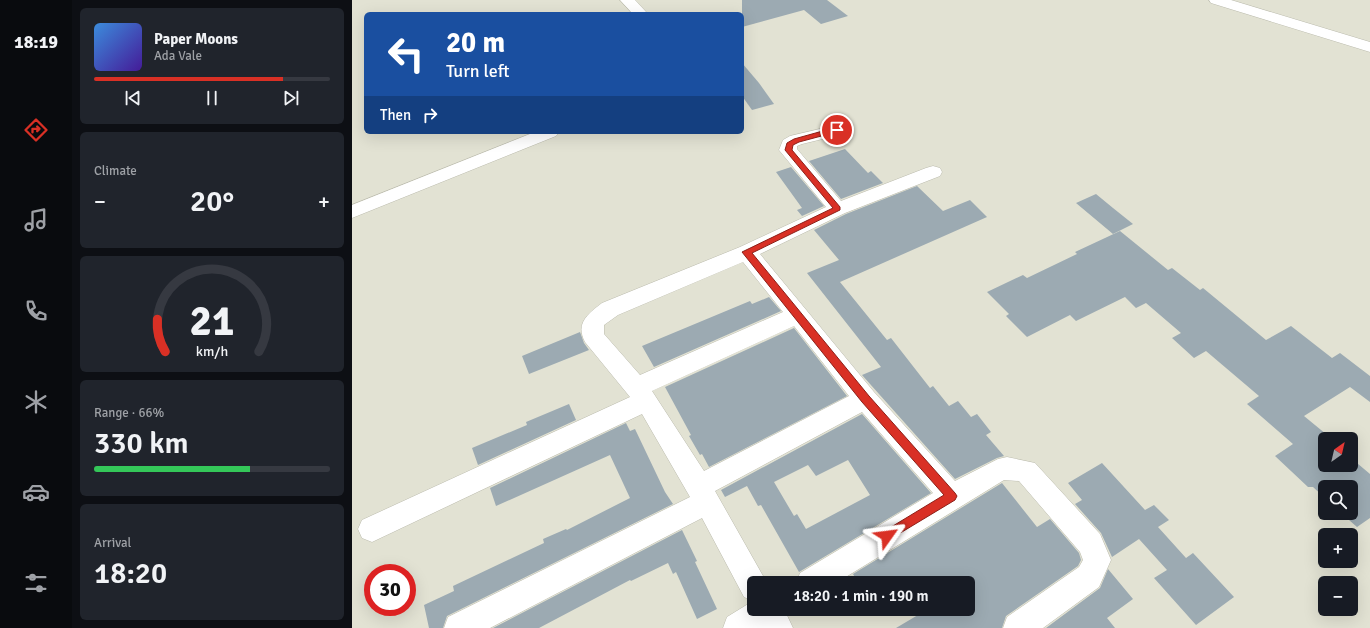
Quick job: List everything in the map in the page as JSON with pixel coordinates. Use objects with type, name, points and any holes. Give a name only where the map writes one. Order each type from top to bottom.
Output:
[{"type":"street","points":[[627,0],[639,12]]},
{"type":"street","points":[[1216,0],[1370,48]]},
{"type":"street","points":[[837,130],[796,140],[789,144],[788,150],[838,209]]},
{"type":"street","points":[[352,212],[545,134]]},
{"type":"street","points":[[748,576],[702,494],[640,394],[594,336],[593,322],[610,309],[746,252],[838,209],[933,172]]},
{"type":"street","points":[[746,252],[866,399],[952,496]]},
{"type":"street","points":[[372,529],[797,315]]},
{"type":"street","points":[[459,628],[702,494],[866,399]]},
{"type":"street","points":[[821,576],[952,496],[998,470],[1008,468],[1026,471],[1090,543],[1096,554],[1097,566],[1089,577],[1018,628]]},
{"type":"street","points":[[738,628],[756,616]]},
{"type":"street","points":[[771,616],[778,628]]},
{"type":"building","points":[[742,0],[827,0],[848,16],[821,24],[804,10],[744,26],[744,12],[742,12]]},
{"type":"building","points":[[744,65],[774,104],[752,110],[744,99]]},
{"type":"building","points":[[845,149],[868,173],[871,171],[883,183],[841,199],[809,161]]},
{"type":"building","points":[[791,167],[824,206],[802,216],[797,210],[802,208],[776,172]]},
{"type":"building","points":[[917,186],[943,211],[970,200],[987,217],[840,282],[887,340],[891,338],[930,388],[933,386],[949,406],[958,401],[971,417],[977,414],[991,432],[986,435],[1004,456],[955,479],[862,375],[881,367],[807,273],[839,260],[814,230],[846,214]]},
{"type":"building","points":[[1096,194],[1133,224],[1113,234],[1076,203]]},
{"type":"building","points":[[1120,231],[1168,270],[1172,268],[1200,290],[1203,288],[1266,340],[1291,326],[1332,358],[1340,353],[1370,376],[1370,402],[1350,387],[1304,416],[1323,432],[1318,432],[1318,472],[1358,472],[1358,464],[1370,474],[1370,518],[1357,527],[1349,520],[1358,520],[1358,480],[1318,480],[1318,492],[1313,487],[1308,487],[1275,456],[1293,444],[1247,404],[1259,396],[1206,351],[1194,358],[1172,338],[1181,333],[1146,303],[1136,308],[1125,297],[1076,321],[1070,315],[1027,337],[1006,316],[1009,314],[987,292],[1023,275],[1027,278],[1077,254],[1075,252]]},
{"type":"building","points":[[769,297],[781,311],[654,367],[642,346],[750,301],[752,304]]},
{"type":"building","points":[[794,328],[847,396],[709,467],[689,436],[691,435],[665,387]]},
{"type":"building","points":[[580,332],[584,343],[589,350],[529,374],[522,356]]},
{"type":"building","points":[[569,404],[576,420],[478,465],[472,448],[527,425],[526,422]]},
{"type":"building","points":[[862,414],[931,493],[799,572],[761,505],[758,506],[747,486],[725,497],[721,490]],"holes":[[[848,460],[870,495],[806,529],[797,514],[794,516],[774,482],[808,465],[816,476]]]},
{"type":"building","points":[[626,423],[630,431],[635,429],[665,492],[673,504],[447,616],[443,628],[429,628],[424,605],[454,591],[453,586],[544,543],[543,539],[566,529],[567,530],[630,498],[610,455],[496,506],[490,488]]},
{"type":"building","points":[[1102,463],[1145,510],[1154,505],[1169,520],[1158,527],[1186,558],[1193,553],[1234,597],[1196,625],[1154,578],[1167,570],[1139,539],[1112,557],[1101,533],[1075,504],[1082,500],[1068,483]]},
{"type":"building","points":[[1002,483],[1037,527],[1050,519],[1079,553],[1081,560],[1078,566],[1006,616],[1002,628],[896,628],[916,616],[975,616],[975,576],[854,576],[853,574]]},
{"type":"building","points":[[682,530],[717,609],[697,619],[676,572],[673,574],[668,563],[631,581],[630,580],[539,628],[493,628]]},
{"type":"building","points":[[1108,569],[1133,599],[1107,618],[1115,628],[1046,628],[1100,588]]},
{"type":"route","points":[[837,130],[796,140],[789,144],[788,150],[838,209],[746,252],[866,399],[952,496],[887,536]]}]
